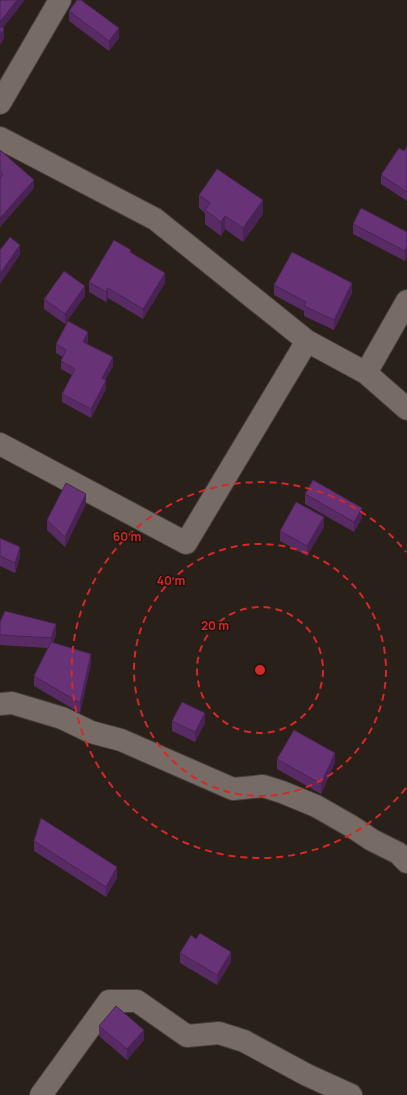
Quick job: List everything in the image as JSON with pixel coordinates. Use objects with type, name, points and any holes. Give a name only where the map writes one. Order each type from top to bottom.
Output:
[{"type":"street","points":[[0,103],[60,0]]},
{"type":"street","points":[[0,138],[155,218],[307,341],[366,373],[407,409]]},
{"type":"street","points":[[366,373],[407,301]]},
{"type":"street","points":[[0,444],[186,543],[307,341]]},
{"type":"street","points":[[0,704],[12,703],[62,718],[91,732],[121,740],[233,789],[263,786],[282,792],[330,814],[372,840],[398,853],[407,862]]},
{"type":"street","points":[[41,1095],[109,1001],[137,1001],[187,1036],[219,1033],[244,1041],[307,1075],[351,1095]]},
{"type":"building","points":[[0,0],[17,0],[0,22]]},
{"type":"building","points":[[77,0],[81,0],[119,28],[109,41],[69,11]]},
{"type":"building","points":[[0,26],[4,29],[0,35]]},
{"type":"building","points":[[407,146],[407,192],[381,175],[399,148],[404,151]]},
{"type":"building","points":[[0,150],[34,180],[0,218],[0,179],[3,174],[0,171]]},
{"type":"building","points":[[217,169],[263,200],[243,228],[225,216],[221,222],[205,210],[210,203],[199,195]]},
{"type":"building","points":[[361,208],[407,232],[407,246],[405,251],[353,224]]},
{"type":"building","points":[[10,237],[20,245],[0,274],[0,250]]},
{"type":"building","points":[[114,240],[131,250],[130,252],[165,273],[143,309],[108,288],[106,292],[89,282]]},
{"type":"building","points":[[292,252],[352,283],[334,320],[304,306],[306,302],[274,285]]},
{"type":"building","points":[[64,271],[85,286],[65,314],[44,299]]},
{"type":"building","points":[[68,321],[88,332],[83,342],[113,357],[102,378],[106,380],[91,409],[62,394],[75,369],[61,361],[66,350],[56,344]]},
{"type":"building","points":[[313,480],[362,508],[354,522],[305,494]]},
{"type":"building","points":[[66,483],[86,494],[65,537],[47,520]]},
{"type":"building","points":[[296,502],[324,517],[307,546],[280,531]]},
{"type":"building","points":[[0,538],[20,547],[15,563],[0,556]]},
{"type":"building","points":[[5,611],[56,624],[51,638],[0,635],[0,622]]},
{"type":"building","points":[[51,642],[91,654],[80,703],[34,676]]},
{"type":"building","points":[[182,702],[205,713],[195,732],[172,721]]},
{"type":"building","points":[[294,730],[335,753],[321,784],[277,759]]},
{"type":"building","points":[[41,818],[117,867],[106,887],[34,841]]},
{"type":"building","points":[[200,933],[231,952],[217,975],[180,953],[191,935],[196,939]]},
{"type":"building","points":[[116,1006],[144,1030],[127,1049],[99,1026]]}]
